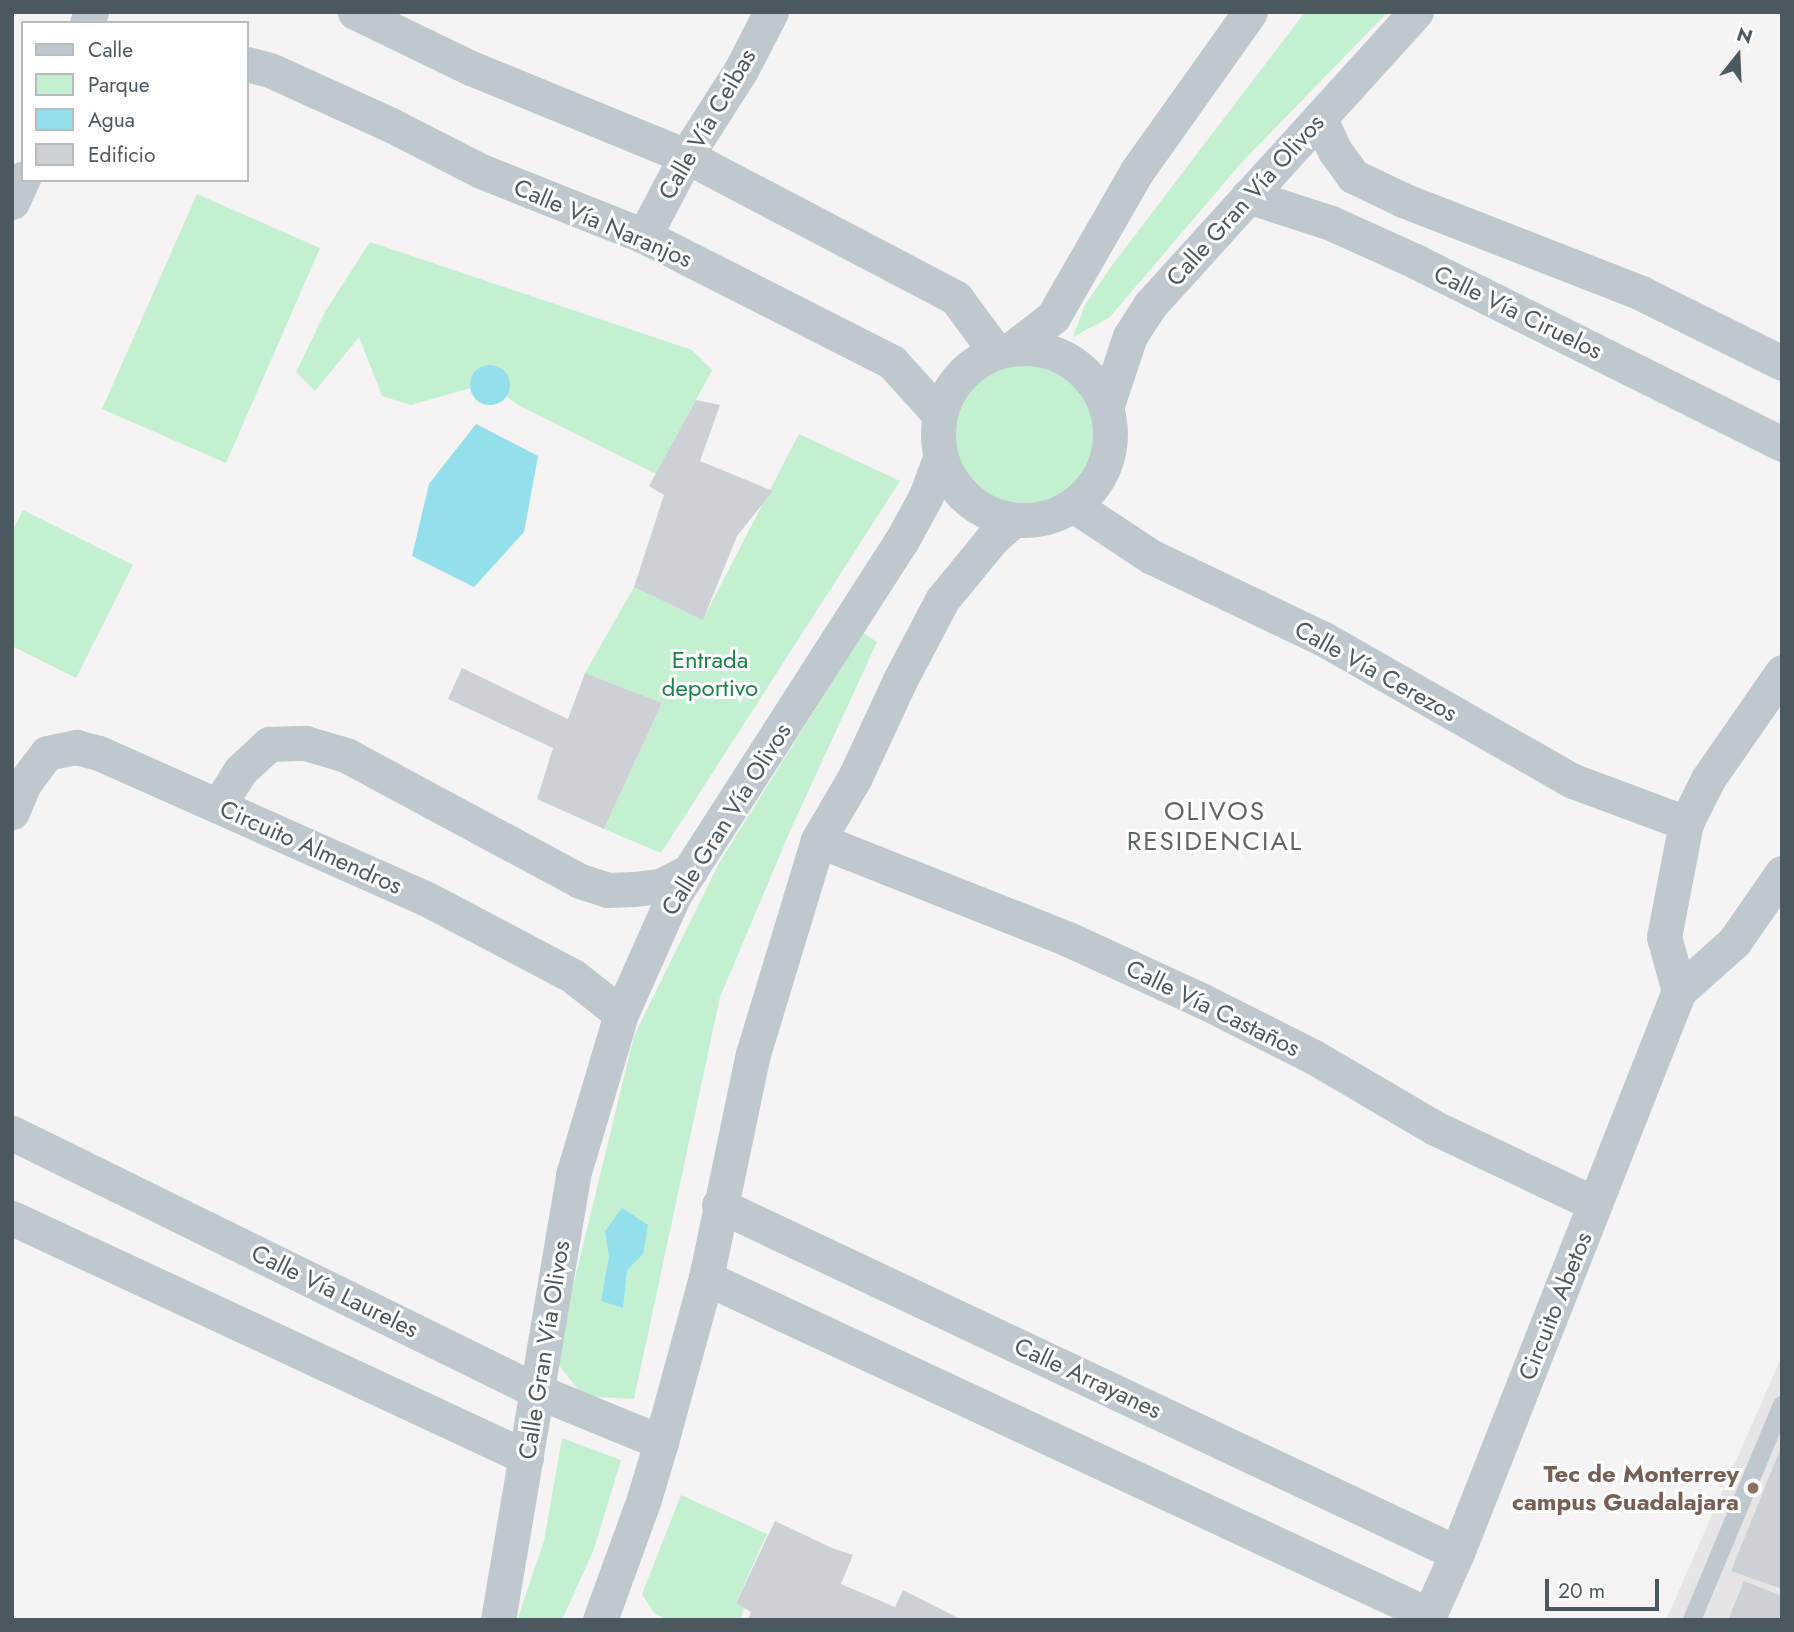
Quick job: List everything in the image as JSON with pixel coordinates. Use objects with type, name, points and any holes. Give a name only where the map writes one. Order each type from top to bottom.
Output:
[{"type":"street","points":[[355,12],[471,68],[686,156],[956,298],[1004,350]]},
{"type":"street","name":"Calle Vía Ceibas","points":[[644,236],[686,156],[741,69],[771,12]]},
{"type":"street","points":[[1004,350],[1033,348],[1070,361],[1098,389],[1106,408],[1111,429],[1102,472],[1089,491],[1073,505],[1053,516],[1013,520],[993,515],[967,499],[948,476],[940,458],[937,436],[939,414],[947,394],[959,376],[1053,317],[1137,171],[1250,12]]},
{"type":"street","name":"Calle Gran Vía Olivos","points":[[1106,408],[1130,336],[1150,304],[1416,12]]},
{"type":"street","name":"Calle Vía Naranjos","points":[[248,64],[270,70],[391,125],[481,172],[644,236],[892,362],[939,414]]},
{"type":"street","points":[[1320,118],[1335,151],[1353,177],[1403,200],[1641,293],[1782,363]]},
{"type":"street","points":[[12,202],[21,182]]},
{"type":"street","name":"Calle Vía Ciruelos","points":[[1248,196],[1331,223],[1403,256],[1782,444]]},
{"type":"street","name":"Calle Gran Vía Olivos","points":[[498,1620],[573,1175],[621,1014],[674,895],[901,542],[926,496],[940,458]]},
{"type":"street","name":"Calle Vía Cerezos","points":[[1073,505],[1152,557],[1322,638],[1573,781],[1686,823]]},
{"type":"street","points":[[600,1620],[645,1499],[661,1442],[706,1278],[719,1205],[753,1054],[818,840],[855,777],[899,682],[942,600],[992,540],[1013,520]]},
{"type":"street","points":[[1679,991],[1664,937],[1686,823],[1708,779],[1782,672]]},
{"type":"street","points":[[218,806],[240,771],[269,744],[305,743],[346,755],[580,881],[607,890],[660,886],[690,871]]},
{"type":"street","name":"Circuito Almendros","points":[[12,812],[25,782],[47,753],[76,747],[99,753],[425,898],[508,939],[573,976],[621,1014]]},
{"type":"street","name":"Calle Vía Castaños","points":[[818,840],[1068,939],[1191,996],[1314,1056],[1435,1128],[1595,1204]]},
{"type":"street","name":"Circuito Abetos","points":[[1428,1617],[1457,1553],[1679,991],[1734,942],[1782,873]]},
{"type":"street","name":"Calle Vía Laureles","points":[[12,1133],[538,1392],[661,1442]]},
{"type":"street","name":"Calle Arrayanes","points":[[719,1205],[1457,1553]]},
{"type":"street","points":[[12,1218],[526,1457]]},
{"type":"street","points":[[706,1278],[1428,1617]]},
{"type":"lane","points":[[1692,1620],[1782,1405]]},
{"type":"shaded area","name":"Tec de Monterrey campus Guadalajara","points":[[1782,1356],[1782,1620],[1666,1620]]},
{"type":"green space","points":[[1305,12],[1388,12],[1242,162],[1110,317],[1073,337],[1085,305],[1113,264]]},
{"type":"green space","points":[[197,194],[320,248],[226,463],[102,409]]},
{"type":"green space","points":[[370,242],[692,350],[712,370],[656,474],[518,405],[488,383],[411,405],[382,396],[359,337],[315,391],[296,372],[326,310]]},
{"type":"green space","points":[[1024,358],[1052,364],[1076,379],[1091,403],[1097,431],[1091,459],[1076,483],[1052,498],[1024,504],[996,498],[972,483],[957,459],[951,431],[957,403],[972,379],[996,364]]},
{"type":"green space","name":"Entrada deportivo","points":[[799,434],[900,481],[661,853],[604,829],[662,703],[585,673],[634,587],[703,619]]},
{"type":"green space","points":[[23,510],[133,565],[76,678],[12,646],[12,531]]},
{"type":"green space","points":[[863,633],[877,642],[790,831],[720,997],[634,1399],[583,1396],[555,1360],[634,1036],[719,863]]},
{"type":"green space","points":[[562,1438],[621,1460],[594,1549],[562,1620],[517,1620],[544,1541]]},
{"type":"green space","points":[[681,1495],[767,1534],[736,1602],[744,1608],[740,1620],[668,1620],[654,1613],[642,1594]]},
{"type":"water","points":[[490,365],[498,366],[504,371],[509,377],[509,393],[504,399],[498,404],[490,405],[482,404],[476,399],[471,393],[470,385],[471,377],[476,371],[482,366]]},
{"type":"water","points":[[476,424],[538,456],[524,532],[474,587],[412,556],[429,484]]},
{"type":"water","points":[[622,1208],[648,1225],[643,1254],[627,1270],[623,1308],[601,1301],[609,1257],[605,1231]]},
{"type":"building","points":[[696,400],[720,405],[700,461],[773,491],[737,536],[703,620],[634,587],[664,495],[649,486]]},
{"type":"building","points":[[462,668],[568,719],[585,673],[662,703],[604,829],[537,799],[553,748],[448,699]]},
{"type":"building","points":[[1782,1445],[1782,1589],[1731,1571]]},
{"type":"building","points":[[775,1521],[853,1555],[841,1584],[895,1607],[903,1590],[962,1620],[748,1620],[751,1612],[736,1603]]},
{"type":"building","points":[[1744,1581],[1782,1596],[1782,1620],[1728,1620]]},
{"type":"place","name":"Tec de Monterrey campus Guadalajara","points":[[1753,1488]]},
{"type":"district","name":"OLIVOS RESIDENCIAL","points":[[1215,827]]}]
